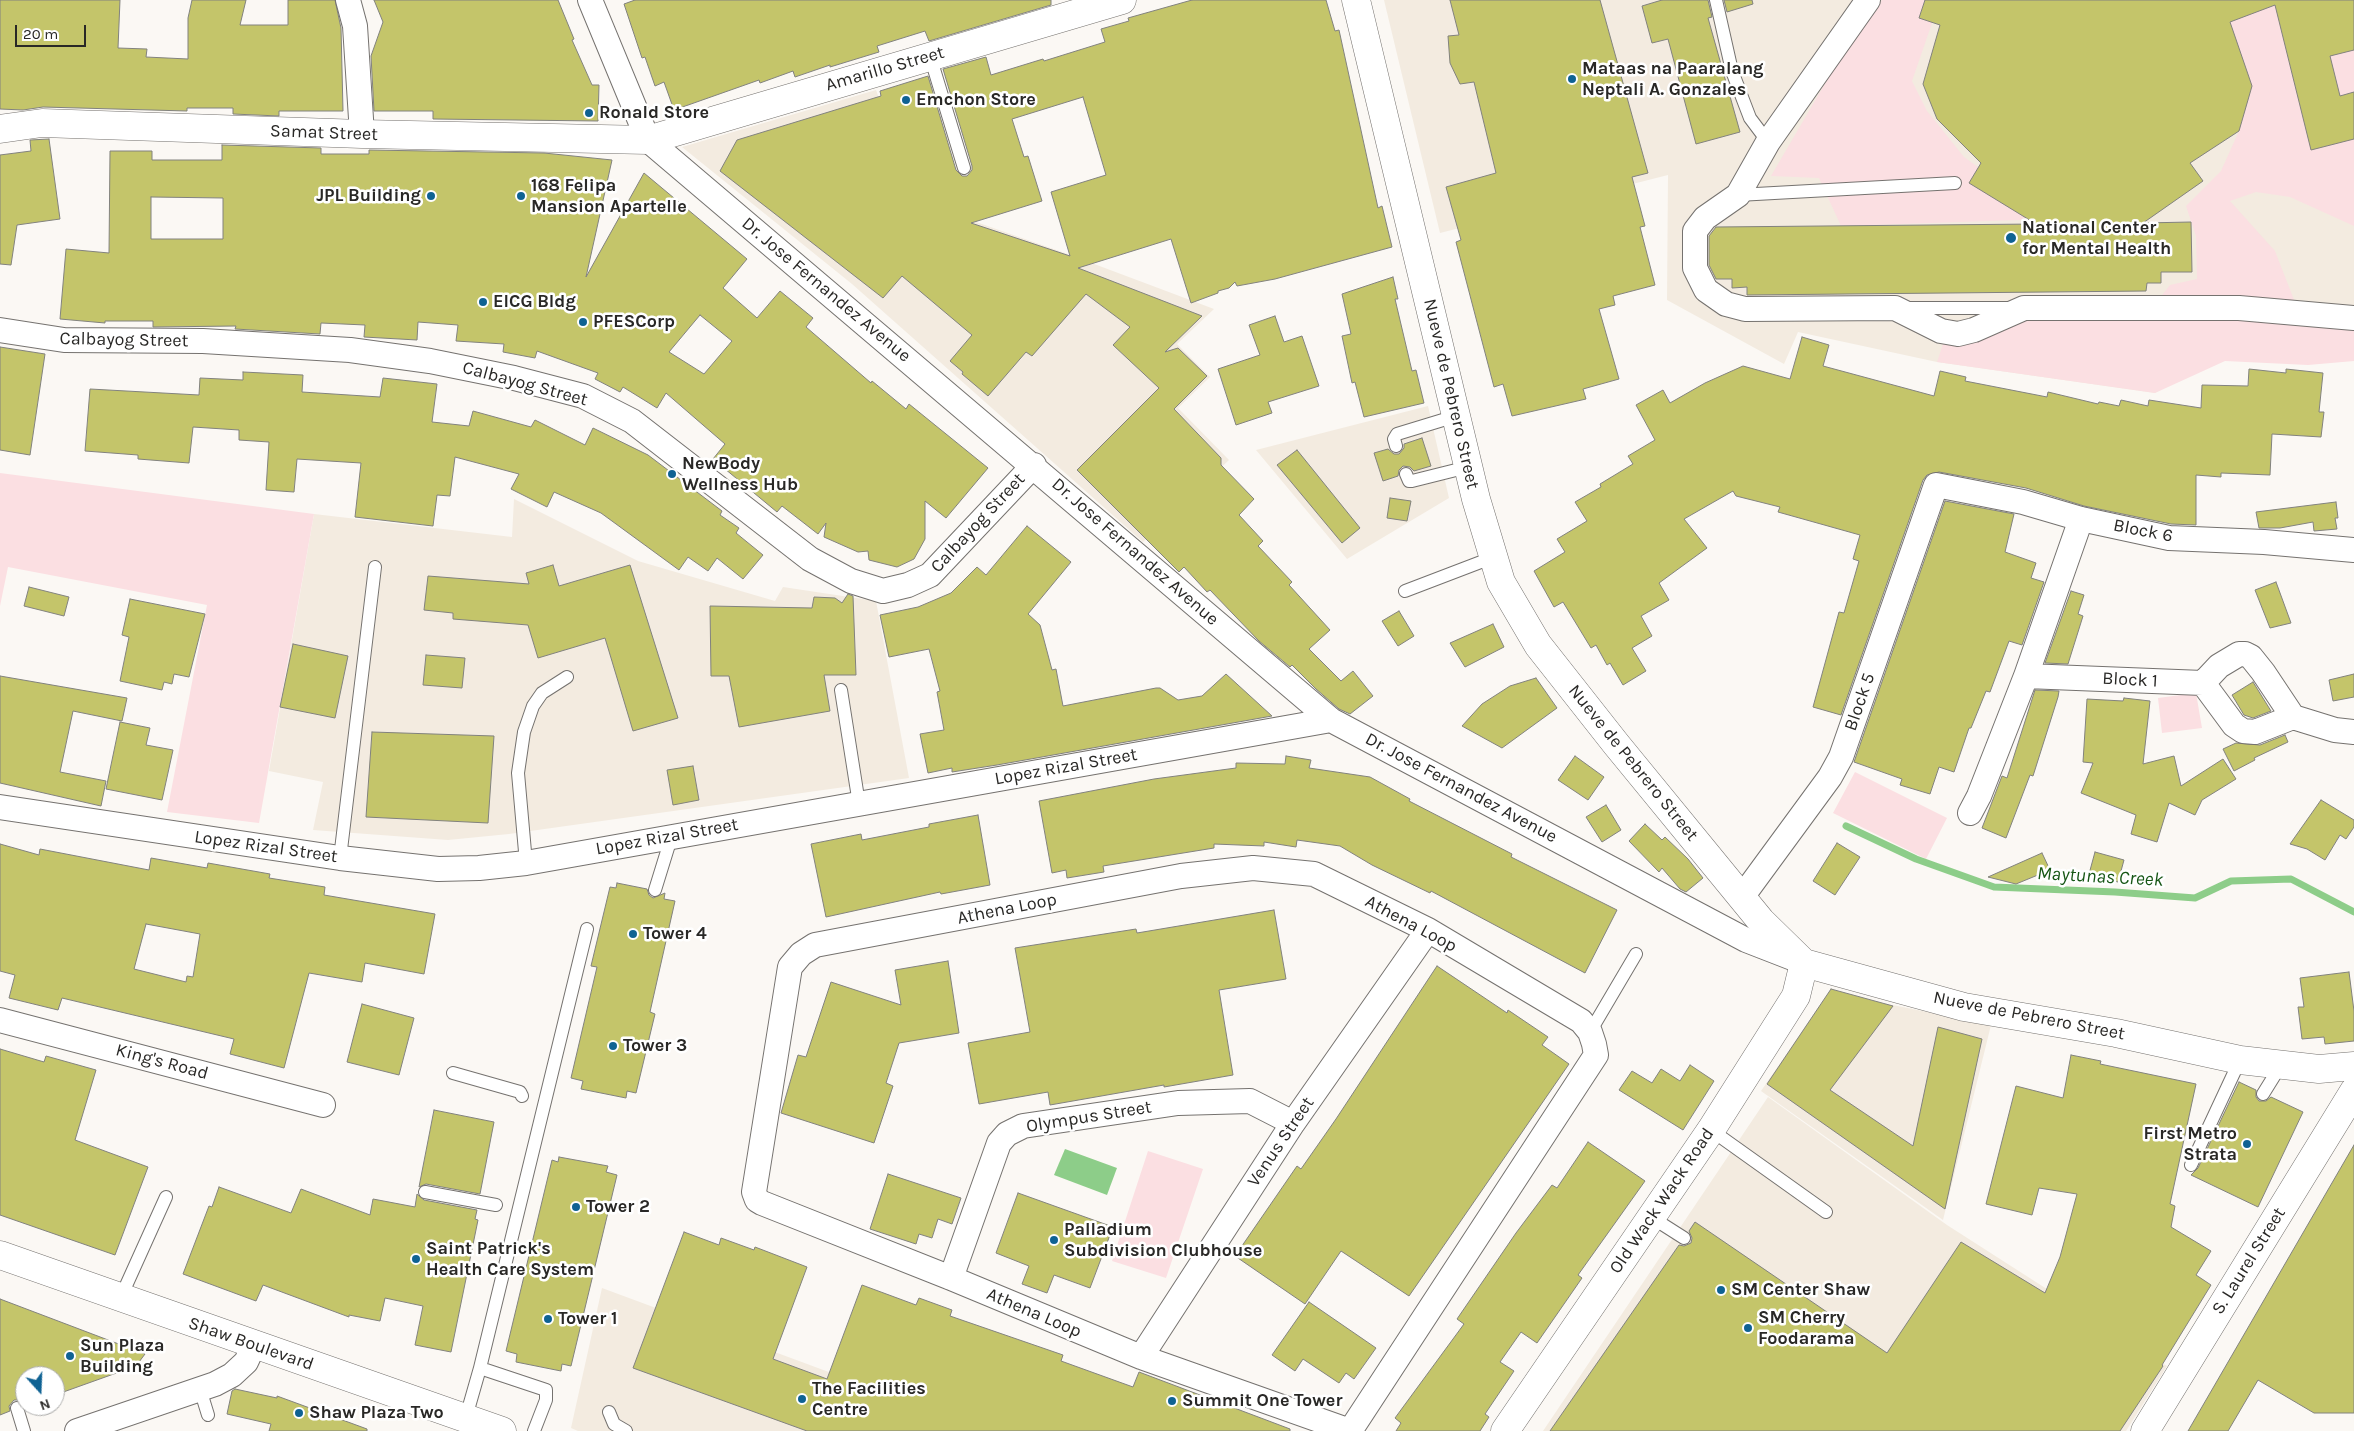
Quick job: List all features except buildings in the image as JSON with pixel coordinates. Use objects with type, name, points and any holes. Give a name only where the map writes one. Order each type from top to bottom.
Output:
[{"type":"main road","name":"Nueve de Pebrero Street","points":[[1356,0],[1468,466],[1501,582],[1538,645],[1761,920],[1804,963],[1964,1007],[2116,1033],[2240,1060],[2319,1069],[2354,1066]]},
{"type":"main road","name":"Amarillo Street","points":[[648,140],[1112,2]]},
{"type":"main road","name":"Samat Street","points":[[0,129],[42,123],[362,134],[648,140]]},
{"type":"main road","name":"Old Wack Wack Road","points":[[1505,1431],[1710,1130],[1796,996],[1804,963]]},
{"type":"main road","name":"S. Laurel Street","points":[[2145,1431],[2354,1091]]},
{"type":"main road","name":"Shaw Boulevard","points":[[0,1255],[120,1299],[502,1431]]},
{"type":"street","points":[[348,0],[355,26],[362,134]]},
{"type":"street","name":"Dr. Jose Fernandez Avenue","points":[[590,0],[648,140],[1034,465],[1331,720],[1746,940],[1804,963]]},
{"type":"street","points":[[1868,0],[1768,142],[1738,195],[1705,218],[1695,231],[1695,268],[1706,290],[1726,304],[1746,309],[1895,308],[1942,331],[1958,334],[1974,330],[2024,308],[2239,308],[2354,318]]},
{"type":"street","name":"Calbayog Street","points":[[0,330],[64,340],[203,342],[350,350],[430,361],[514,378],[583,396],[632,421],[810,559],[851,581],[883,591],[908,585],[930,575],[1034,465]]},
{"type":"street","name":"Block 6","points":[[1936,485],[2023,502],[2081,519],[2169,538],[2264,542],[2354,550]]},
{"type":"street","name":"Block 5","points":[[1742,897],[1830,777],[1841,757],[1936,485]]},
{"type":"street","points":[[1970,813],[1979,796],[2026,676],[2081,519]]},
{"type":"street","points":[[2293,717],[2263,672],[2251,657],[2245,654],[2239,654],[2219,666],[2203,683],[2234,725],[2244,731],[2255,732],[2293,717],[2335,730],[2354,732]]},
{"type":"street","name":"Block 1","points":[[2026,676],[2203,683]]},
{"type":"street","name":"Lopez Rizal Street","points":[[0,807],[340,858],[438,869],[479,868],[526,863],[672,835],[859,804],[1331,720]]},
{"type":"street","name":"Athena Loop","points":[[1253,868],[1314,874],[1428,930],[1581,1021],[1590,1032],[1596,1055],[1350,1431],[1141,1357],[950,1278],[762,1204],[757,1200],[754,1192],[790,968],[801,954],[815,945],[1181,876],[1253,868]]},
{"type":"street","name":"Venus Street","points":[[1141,1357],[1293,1122],[1428,930]]},
{"type":"street","name":"King's Road","points":[[0,1020],[323,1105]]},
{"type":"street","name":"Olympus Street","points":[[950,1278],[998,1143],[1007,1134],[1023,1126],[1178,1103],[1250,1101],[1293,1122]]},
{"type":"street","points":[[77,1431],[200,1390],[232,1375],[246,1362],[254,1345]]},
{"type":"lane","points":[[1716,0],[1735,78],[1750,118],[1768,142]]},
{"type":"lane","points":[[930,56],[964,168]]},
{"type":"lane","points":[[1738,195],[1955,183]]},
{"type":"lane","points":[[1396,446],[1394,439],[1397,434],[1456,416]]},
{"type":"lane","points":[[1406,474],[1409,481],[1412,482],[1468,466]]},
{"type":"lane","points":[[1405,591],[1494,558]]},
{"type":"lane","points":[[340,858],[375,567]]},
{"type":"lane","points":[[526,863],[518,773],[524,732],[533,706],[542,693],[567,677]]},
{"type":"lane","points":[[841,690],[859,804]]},
{"type":"lane","points":[[655,890],[672,835]]},
{"type":"lane","points":[[466,1418],[480,1368],[587,929]]},
{"type":"lane","points":[[1590,1032],[1636,954]]},
{"type":"lane","points":[[2191,1165],[2240,1060]]},
{"type":"lane","points":[[2263,1094],[2281,1065]]},
{"type":"lane","points":[[453,1073],[520,1092],[522,1096]]},
{"type":"lane","points":[[1710,1130],[1826,1212]]},
{"type":"lane","points":[[425,1192],[496,1205]]},
{"type":"lane","points":[[120,1299],[166,1197]]},
{"type":"lane","points":[[1651,1217],[1684,1238]]},
{"type":"lane","points":[[480,1368],[546,1390],[546,1400],[534,1431]]},
{"type":"lane","points":[[200,1390],[208,1416]]},
{"type":"lane","points":[[609,1412],[614,1424],[626,1431]]},
{"type":"lane","points":[[19,1416],[24,1431]]},
{"type":"shaded area","name":"National Center for Mental Health","points":[[1384,0],[2354,0],[2354,356],[2213,356],[2155,393],[1937,362],[1798,332],[1784,364],[1667,300],[1668,175],[1440,233]]},
{"type":"shaded area","points":[[1882,0],[1940,0],[1912,81],[1927,111],[1964,157],[2050,219],[1841,226],[1819,178],[1771,176],[1837,63]]},
{"type":"shaded area","points":[[2252,0],[2354,0],[2354,226],[2290,197],[2256,192],[2230,201],[2275,251],[2296,305],[2354,311],[2354,361],[2308,365],[2225,361],[2155,393],[1937,362],[1943,344],[2024,314],[2159,299],[2170,285],[2197,279],[2196,236],[2186,206],[2221,171],[2239,131],[2252,86],[2230,22]]},
{"type":"shaded area","points":[[876,90],[916,201],[1065,253],[1214,309],[1177,344],[1210,377],[1178,408],[1229,460],[1143,542],[852,284],[682,147]]},
{"type":"shaded area","points":[[1428,406],[1449,498],[1347,559],[1256,450]]},
{"type":"shaded area","points":[[0,473],[314,514],[259,823],[167,812],[207,605],[8,567],[0,606]]},
{"type":"shaded area","points":[[514,499],[638,561],[775,601],[783,587],[876,601],[909,778],[509,834],[448,840],[313,830],[323,782],[269,771],[314,514],[512,537]]},
{"type":"shaded area","points":[[2196,693],[2202,728],[2162,733],[2158,698]]},
{"type":"shaded area","points":[[1855,772],[1947,818],[1926,859],[1833,813]]},
{"type":"shaded area","points":[[1829,992],[1991,1025],[1943,1220],[1761,1091]]},
{"type":"shaded area","name":"SM Cherry Foodarama","points":[[1768,1097],[1947,1225],[2167,1366],[2126,1431],[1543,1431]]},
{"type":"shaded area","points":[[1065,1149],[1117,1168],[1107,1195],[1054,1175]]},
{"type":"shaded area","points":[[1148,1151],[1203,1169],[1166,1278],[1112,1261]]},
{"type":"shaded area","points":[[602,1288],[988,1431],[578,1431],[571,1428]]},
{"type":"waterway","name":"Maytunas Creek","points":[[1846,826],[1916,859],[1994,887],[2115,892],[2195,898],[2231,881],[2291,879],[2354,912]]},
{"type":"place","name":"Mataas na Paaralang Neptali A. Gonzales","points":[[1572,79]]},
{"type":"place","name":"Emchon Store","points":[[906,100]]},
{"type":"place","name":"Ronald Store","points":[[589,113]]},
{"type":"place","name":"JPL Building","points":[[431,196]]},
{"type":"place","name":"168 Felipa Mansion Apartelle","points":[[521,196]]},
{"type":"place","name":"National Center for Mental Health","points":[[2011,238]]},
{"type":"place","name":"EICG Bldg","points":[[483,302]]},
{"type":"place","name":"PFESCorp","points":[[583,322]]},
{"type":"place","name":"NewBody Wellness Hub","points":[[672,474]]},
{"type":"place","name":"Tower 4","points":[[633,934]]},
{"type":"place","name":"Tower 3","points":[[613,1046]]},
{"type":"place","name":"First Metro Strata","points":[[2247,1144]]},
{"type":"place","name":"Tower 2","points":[[576,1207]]},
{"type":"place","name":"Palladium Subdivision Clubhouse","points":[[1054,1240]]},
{"type":"place","name":"Saint Patrick's Health Care System","points":[[416,1259]]},
{"type":"place","name":"SM Center Shaw","points":[[1721,1290]]},
{"type":"place","name":"Tower 1","points":[[548,1319]]},
{"type":"place","name":"SM Cherry Foodarama","points":[[1748,1328]]},
{"type":"place","name":"Sun Plaza Building","points":[[70,1356]]},
{"type":"place","name":"The Facilities Centre","points":[[802,1399]]},
{"type":"place","name":"Summit One Tower","points":[[1172,1401]]},
{"type":"place","name":"Shaw Plaza Two","points":[[299,1413]]}]
